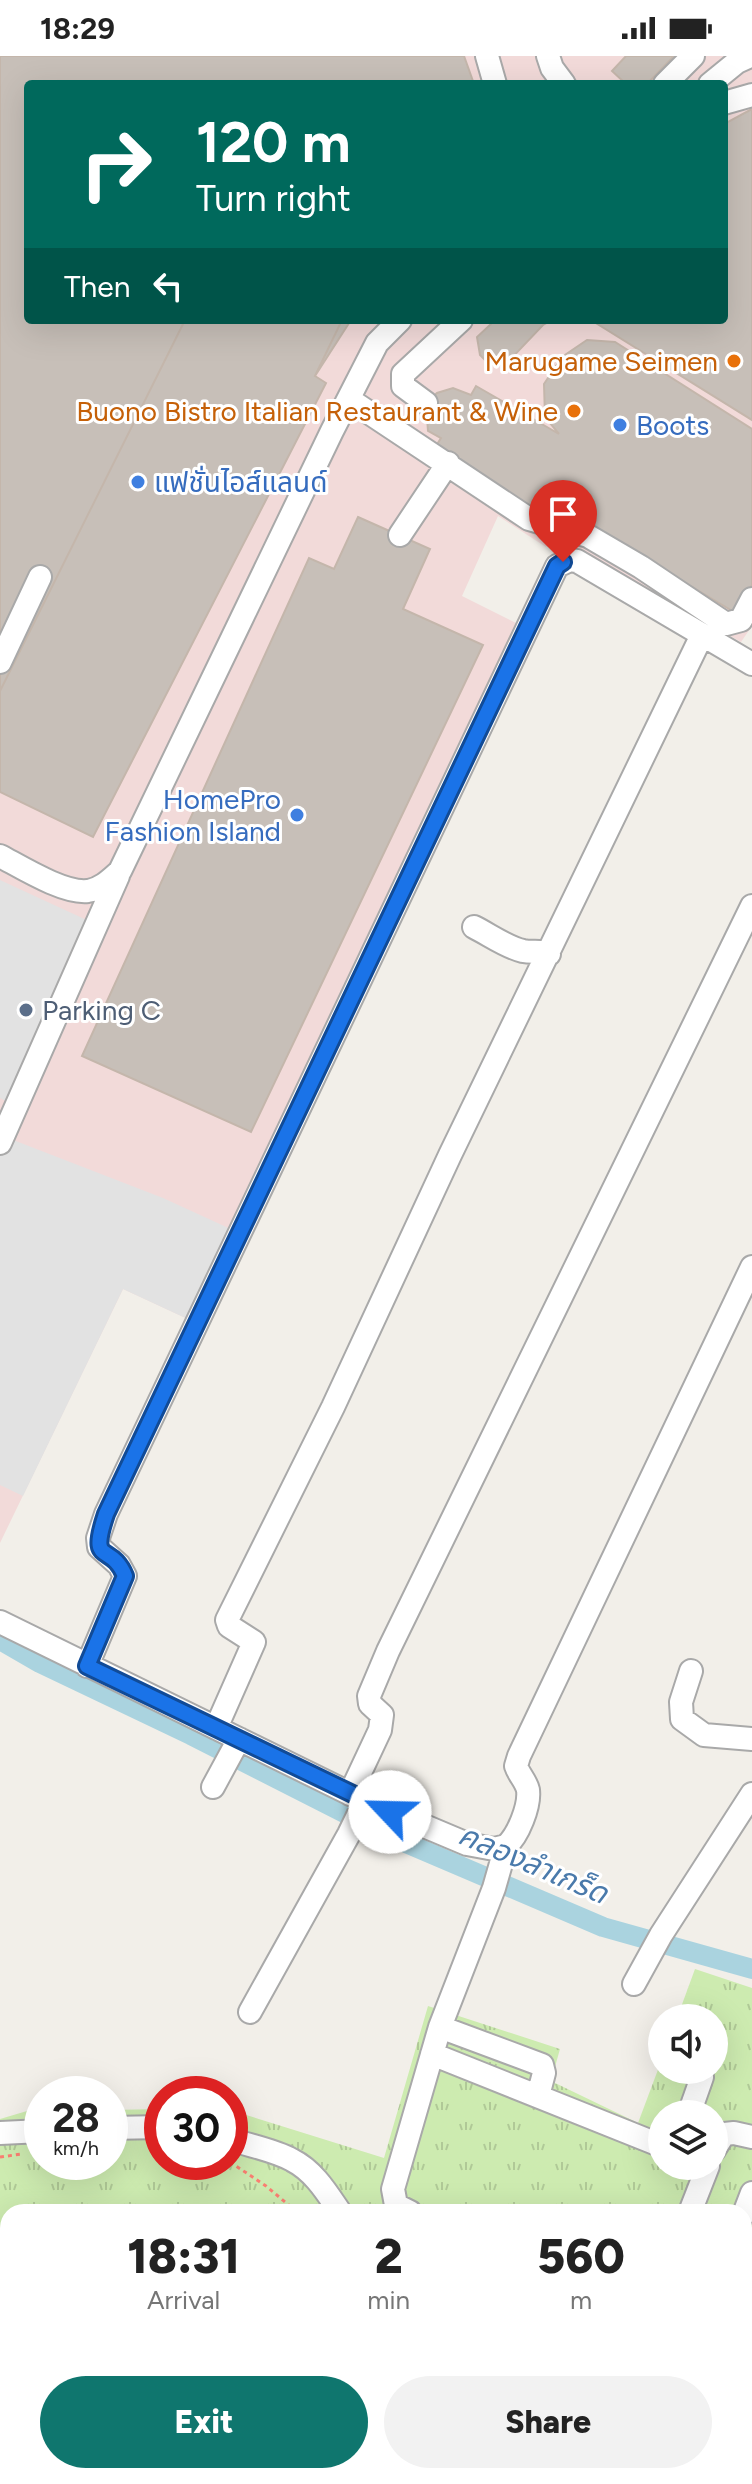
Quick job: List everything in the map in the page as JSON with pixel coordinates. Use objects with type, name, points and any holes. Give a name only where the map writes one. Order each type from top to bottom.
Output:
[{"type":"street","points":[[487,56],[494,80]]},
{"type":"street","points":[[548,56],[561,80]]},
{"type":"street","points":[[669,80],[693,56]]},
{"type":"street","points":[[715,80],[750,56]]},
{"type":"street","points":[[728,102],[752,95]]},
{"type":"street","points":[[0,1143],[6,1111],[293,509],[377,343],[396,324]]},
{"type":"street","points":[[426,403],[403,386],[403,374],[457,324]]},
{"type":"street","points":[[350,400],[529,519],[588,536],[643,563],[726,624],[741,620],[752,599]]},
{"type":"street","points":[[400,535],[448,463]]},
{"type":"street","points":[[87,1666],[125,1576],[119,1565],[99,1547],[98,1538],[106,1514],[557,566],[570,560],[577,561],[752,664]]},
{"type":"street","points":[[0,662],[40,577]]},
{"type":"street","points":[[216,1728],[254,1642],[229,1626],[227,1620],[333,1407],[450,1155],[702,635]]},
{"type":"street","points":[[0,856],[58,885],[85,891],[103,885],[120,871]]},
{"type":"street","points":[[250,2012],[349,1834],[380,1730],[382,1715],[370,1704],[369,1696],[388,1651],[752,906]]},
{"type":"street","points":[[474,927],[514,948],[549,954]]},
{"type":"street","points":[[396,2204],[393,2189],[440,2027],[494,1888],[505,1850],[526,1806],[527,1786],[516,1766],[528,1733],[752,1267]]},
{"type":"street","points":[[0,1622],[216,1728],[236,1744],[359,1802],[467,1844],[505,1850]]},
{"type":"street","points":[[691,1671],[681,1702],[682,1719],[704,1735],[752,1739]]},
{"type":"street","points":[[218,1780],[236,1744]]},
{"type":"street","points":[[639,1974],[752,1794]]},
{"type":"street","points":[[440,2027],[542,2065],[544,2073],[538,2096]]},
{"type":"street","points":[[432,2054],[648,2140]]},
{"type":"street","points":[[0,2133],[24,2132]]},
{"type":"street","points":[[728,2134],[752,2137]]},
{"type":"street","points":[[248,2145],[292,2160],[314,2177],[336,2204]]},
{"type":"street","points":[[693,2204],[702,2180]]},
{"type":"path","points":[[0,2157],[24,2154]]},
{"type":"path","points":[[248,2173],[287,2204]]},
{"type":"shaded area","points":[[0,56],[752,56],[752,626],[741,642],[553,536],[546,547],[498,516],[462,596],[522,626],[192,1321],[123,1289],[0,1543]]},
{"type":"shaded area","name":"Parking C","points":[[0,880],[91,922],[11,1104],[0,1098]]},
{"type":"shaded area","points":[[8,1138],[163,1198],[235,1231],[192,1321],[123,1289],[23,1496],[0,1485],[0,1156]]},
{"type":"green space","points":[[695,1969],[752,1988],[752,2204],[0,2204],[0,2119],[24,2112],[24,2180],[128,2180],[128,2110],[144,2109],[144,2180],[248,2180],[248,2116],[384,2158],[428,2006],[560,2049],[551,2081],[638,2123],[653,2084],[728,2084],[728,2004],[682,2004]]},
{"type":"building","name":"แฟชั่นไอส์แลนด์","points":[[0,56],[464,56],[473,80],[24,80],[24,324],[348,324],[315,376],[326,383],[93,837],[0,792]]},
{"type":"building","points":[[626,56],[674,56],[651,80],[622,80],[612,71]]},
{"type":"building","points":[[752,109],[752,420],[597,324],[728,324],[728,122]]},
{"type":"building","points":[[183,324],[340,324],[315,376],[326,383],[93,837],[0,792],[0,691]]},
{"type":"building","points":[[491,324],[545,324],[505,365],[490,365],[480,355],[477,337]]},
{"type":"building","points":[[587,340],[615,342],[752,429],[752,585],[734,612],[557,506],[547,521],[436,446],[441,438],[428,431],[426,403],[437,393],[453,388],[471,395],[476,386],[559,434],[545,417],[544,384],[562,357]]},
{"type":"building","name":"HomePro Fashion Island","points":[[358,517],[430,549],[403,609],[483,645],[251,1132],[82,1056],[309,558],[334,569]]},
{"type":"waterway","name":"คลองลำเกร็ด","points":[[0,1640],[40,1663],[392,1837],[603,1927],[752,1969]]},
{"type":"place","name":"Marugame Seimen","points":[[734,361]]},
{"type":"place","name":"Buono Bistro Italian Restaurant & Wine","points":[[574,411]]},
{"type":"place","name":"Boots","points":[[620,425]]},
{"type":"place","name":"แฟชั่นไอส์แลนด์","points":[[138,482]]},
{"type":"place","name":"HomePro Fashion Island","points":[[297,815]]},
{"type":"place","name":"Parking C","points":[[26,1010]]},
{"type":"route","points":[[390,1812],[87,1666],[125,1576],[119,1565],[102,1552],[98,1538],[106,1514],[388,918],[557,566],[563,562]]}]
